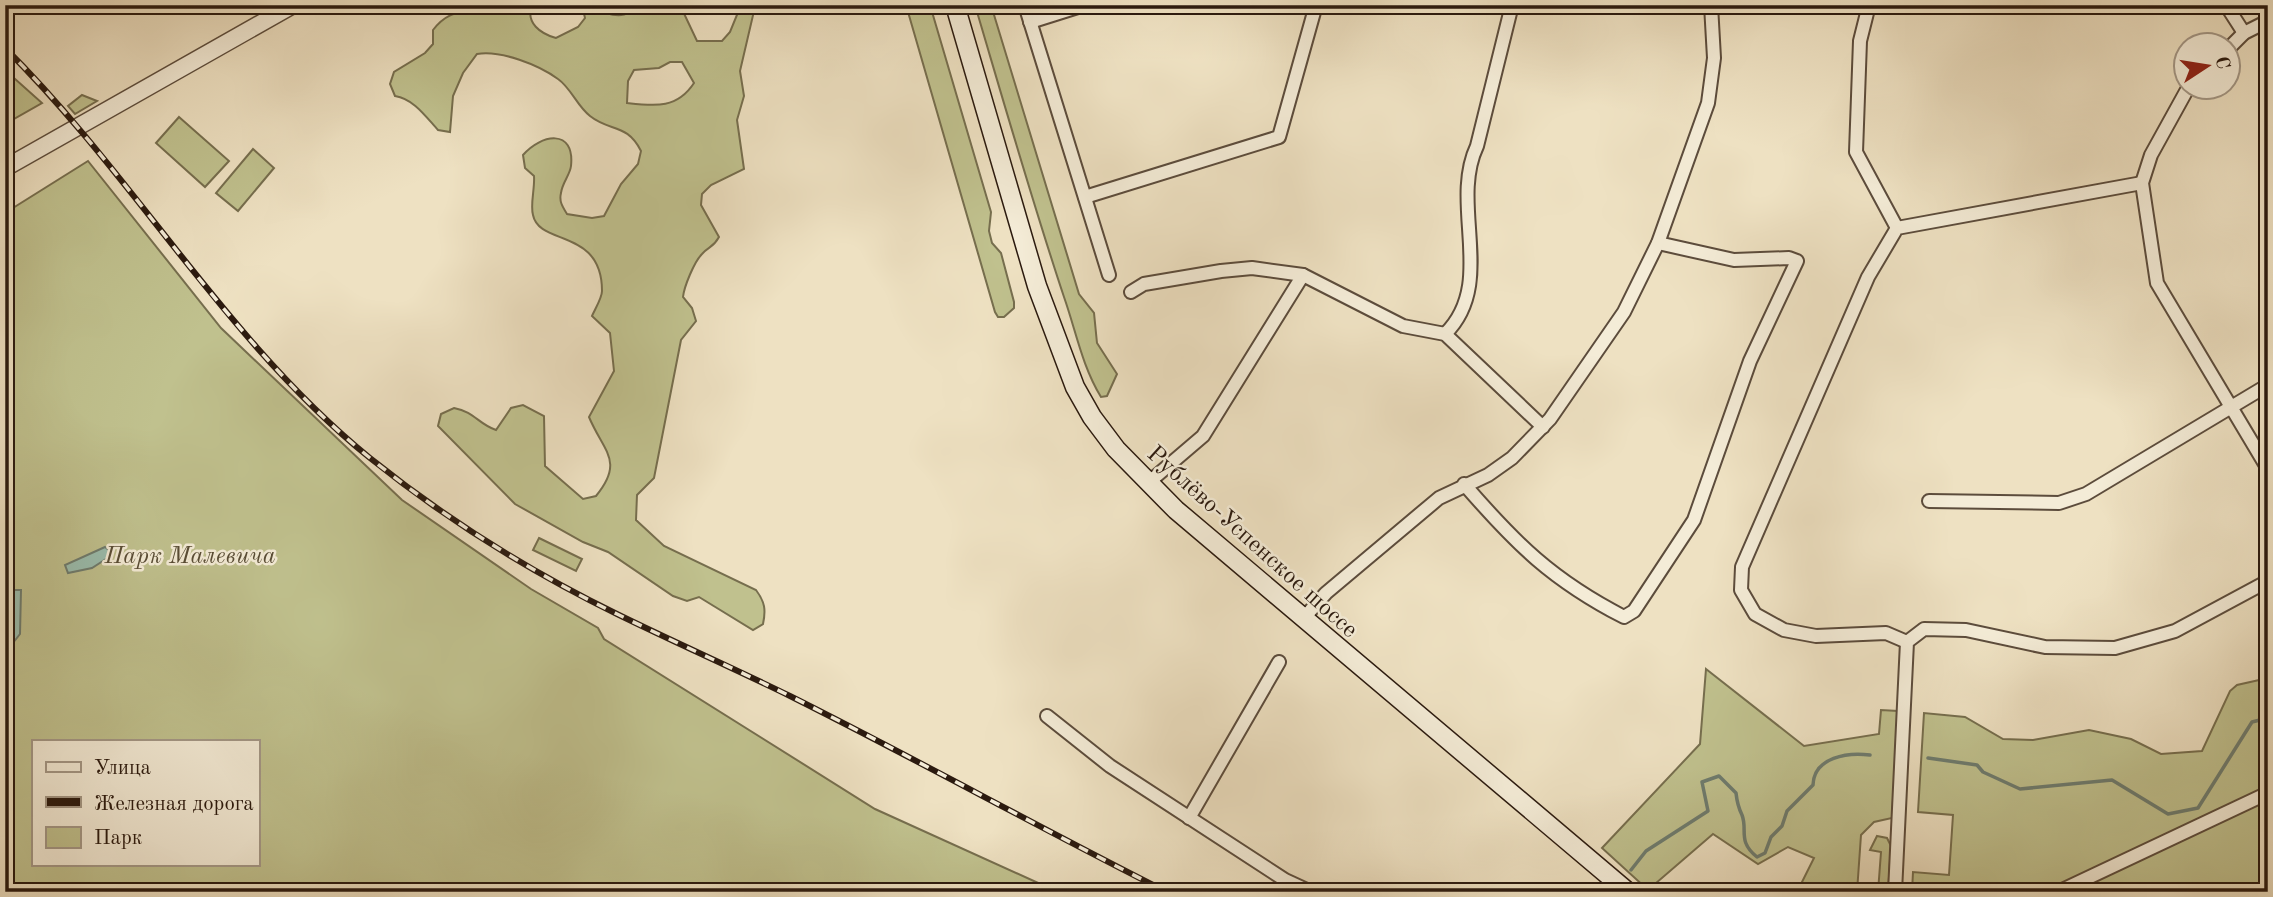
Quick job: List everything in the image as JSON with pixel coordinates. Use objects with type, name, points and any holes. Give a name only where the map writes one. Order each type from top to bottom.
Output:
[{"type":"main road","name":"Рублёво-Успенское шоссе","points":[[955,5],[1037,286],[1063,359],[1092,417],[1128,464],[1148,483],[1303,619],[1628,892]]},
{"type":"street","points":[[5,168],[293,5]]},
{"type":"street","points":[[1025,5],[1109,275]]},
{"type":"street","points":[[1030,22],[1084,5]]},
{"type":"street","points":[[1085,197],[1279,137],[1316,5]]},
{"type":"street","points":[[1445,334],[1458,321],[1466,303],[1471,245],[1468,193],[1470,161],[1477,146],[1512,5]]},
{"type":"street","points":[[1303,619],[1326,593],[1439,498],[1504,465],[1544,426],[1624,312],[1658,243],[1708,103],[1714,58],[1711,5]]},
{"type":"street","points":[[1870,5],[1860,41],[1856,152],[1897,228]]},
{"type":"street","points":[[2226,5],[2244,33],[2268,21]]},
{"type":"street","points":[[2180,102],[2151,155],[2142,183],[2157,284],[2268,469]]},
{"type":"street","points":[[1907,642],[1886,633],[1816,636],[1784,631],[1755,614],[1741,590],[1742,567],[1868,277],[1897,228],[2142,183]]},
{"type":"street","points":[[1464,484],[1538,564],[1624,617],[1634,611],[1694,520],[1750,361],[1797,261],[1789,258],[1734,260],[1658,243]]},
{"type":"street","points":[[1130,292],[1144,284],[1221,271],[1252,268],[1303,275],[1403,326],[1445,334],[1544,426]]},
{"type":"street","points":[[1148,483],[1203,436],[1303,275]]},
{"type":"street","points":[[1929,501],[2059,503],[2086,494],[2268,385]]},
{"type":"street","points":[[1895,892],[1907,642],[1924,629],[1966,630],[2045,647],[2115,648],[2175,631],[2268,580]]},
{"type":"street","points":[[1189,818],[1279,662]]},
{"type":"street","points":[[1047,716],[1110,766],[1285,880],[1311,892]]},
{"type":"street","points":[[2058,892],[2268,793]]},
{"type":"green space","points":[[488,5],[532,5],[531,17],[536,27],[556,38],[578,27],[585,18],[582,5],[603,5],[606,13],[620,15],[640,5],[680,5],[697,41],[722,41],[730,32],[741,5],[750,5],[754,11],[740,71],[744,96],[737,120],[744,169],[711,185],[702,194],[701,205],[719,237],[699,258],[685,287],[683,297],[692,308],[696,321],[681,340],[654,478],[637,495],[636,520],[664,546],[756,590],[763,602],[764,614],[763,624],[753,630],[699,597],[687,601],[673,596],[608,552],[583,542],[515,504],[438,426],[441,414],[454,408],[467,412],[496,430],[511,408],[523,405],[544,416],[545,466],[583,499],[596,496],[609,474],[609,456],[589,417],[614,371],[610,333],[592,316],[602,294],[599,271],[592,257],[582,247],[538,225],[532,211],[534,176],[525,168],[523,155],[547,139],[562,140],[568,145],[571,166],[562,189],[561,204],[567,214],[592,218],[604,216],[621,184],[638,164],[641,151],[630,136],[590,116],[558,79],[508,56],[477,54],[463,73],[453,96],[450,132],[438,130],[414,105],[395,96],[390,84],[394,72],[425,53],[433,44],[433,30],[440,22],[453,14]],"holes":[[[670,62],[682,62],[694,83],[680,98],[656,105],[627,103],[628,81],[634,70],[659,68]]]},
{"type":"green space","points":[[906,5],[930,5],[991,212],[989,231],[992,243],[1001,253],[1014,302],[1014,308],[1004,317],[998,317],[995,312]]},
{"type":"green space","points":[[975,5],[991,5],[1079,294],[1094,313],[1097,343],[1117,374],[1107,396],[1101,397],[1084,361]]},
{"type":"green space","points":[[5,70],[42,103],[5,124]]},
{"type":"green space","points":[[82,95],[97,101],[75,114],[68,106]]},
{"type":"green space","points":[[179,117],[229,161],[205,187],[156,143]]},
{"type":"green space","points":[[253,149],[274,168],[238,211],[216,193]]},
{"type":"green space","name":"Парк Малевича","points":[[88,161],[221,328],[402,500],[531,589],[598,628],[604,639],[875,809],[1058,892],[5,892],[5,213]]},
{"type":"green space","points":[[539,538],[582,559],[576,571],[533,550]]},
{"type":"green space","points":[[1706,669],[1804,746],[1879,734],[1881,710],[1898,711],[1892,818],[1874,822],[1861,835],[1857,892],[1797,892],[1814,858],[1788,847],[1758,864],[1713,834],[1648,890],[1602,848],[1700,744]]},
{"type":"green space","points":[[2268,678],[2268,892],[1912,892],[1913,872],[1949,875],[1953,815],[1918,812],[1924,713],[1965,717],[2003,739],[2033,740],[2089,730],[2131,739],[2161,754],[2202,751],[2230,691],[2237,685]]},
{"type":"green space","points":[[1877,836],[1887,838],[1891,846],[1888,892],[1878,892],[1881,852],[1870,850]]},
{"type":"shaded area","points":[[105,547],[110,551],[109,557],[92,568],[68,573],[65,565]]},
{"type":"shaded area","points":[[21,590],[20,634],[5,653],[5,593]]},
{"type":"waterway","points":[[1928,758],[1977,765],[1983,772],[2020,789],[2112,780],[2168,814],[2198,808],[2252,722],[2268,718]]},
{"type":"waterway","points":[[1631,870],[1646,851],[1708,811],[1702,782],[1719,776],[1736,793],[1744,820],[1745,841],[1757,857],[1765,853],[1771,837],[1782,826],[1787,811],[1813,785],[1819,768],[1834,758],[1852,754],[1870,755]]},
{"type":"railway","points":[[5,48],[97,150],[271,363],[319,412],[370,458],[429,502],[490,543],[585,598],[790,696],[1167,892]]}]
